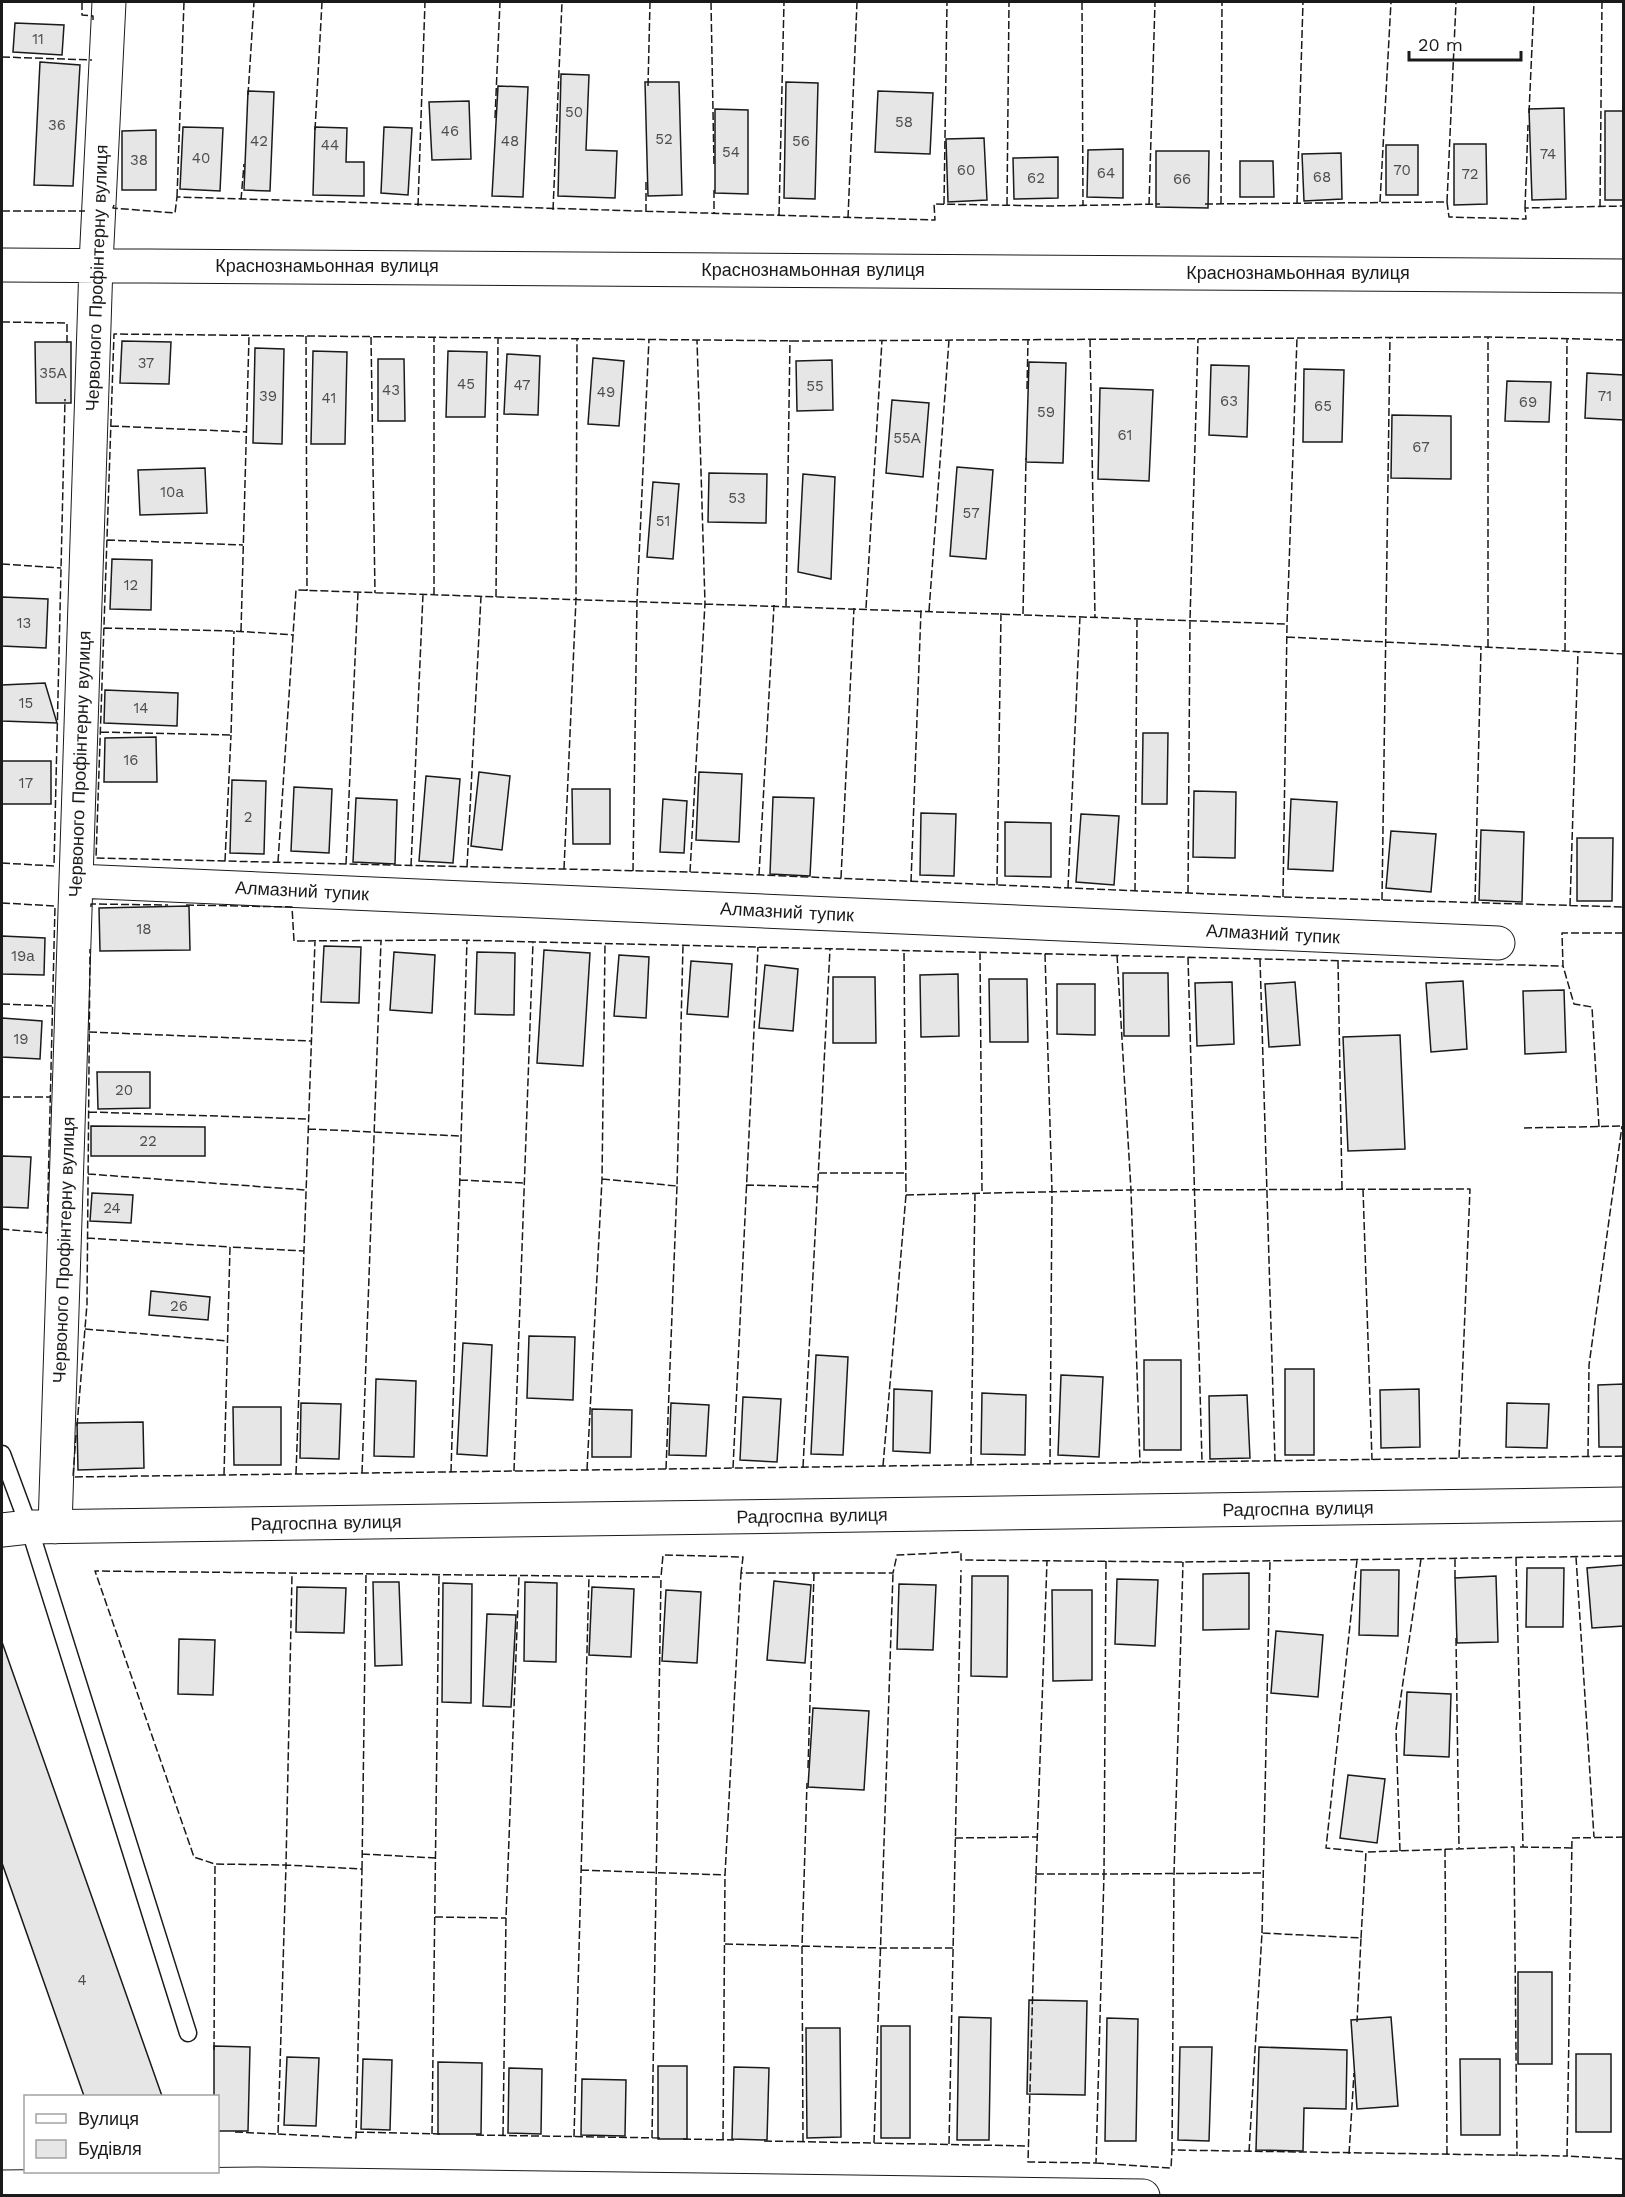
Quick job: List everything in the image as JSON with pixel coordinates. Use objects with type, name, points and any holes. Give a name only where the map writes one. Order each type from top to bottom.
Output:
[{"type":"street","name":"Червоного Профінтерну вулиця","points":[[28,1528],[76,881],[96,264],[110,2]]},
{"type":"street","name":"Краснознамьонная вулиця","points":[[2,265],[1623,276]]},
{"type":"street","name":"Алмазний тупик","points":[[76,881],[1498,943]]},
{"type":"street","name":"Радгоспна вулиця","points":[[28,1528],[1623,1504]]},
{"type":"street","points":[[2,2187],[1143,2196]]},
{"type":"lane","points":[[2,1454],[28,1528],[189,2033]]},
{"type":"building","points":[[15,23],[64,25],[62,55],[13,52]]},
{"type":"building","points":[[40,62],[80,65],[73,186],[34,185]]},
{"type":"building","points":[[561,74],[589,75],[586,150],[617,151],[615,198],[558,196]]},
{"type":"building","points":[[645,82],[679,82],[682,195],[648,196]]},
{"type":"building","points":[[786,82],[818,83],[815,199],[784,198]]},
{"type":"building","points":[[498,86],[528,87],[523,197],[492,196]]},
{"type":"building","points":[[248,91],[274,92],[270,191],[244,190]]},
{"type":"building","points":[[878,91],[933,93],[930,154],[875,152]]},
{"type":"building","points":[[469,101],[471,159],[432,160],[429,102]]},
{"type":"building","points":[[1564,108],[1566,199],[1532,200],[1529,109]]},
{"type":"building","points":[[715,109],[748,110],[748,194],[715,193]]},
{"type":"building","points":[[1605,111],[1624,111],[1624,200],[1605,200]]},
{"type":"building","points":[[183,127],[223,128],[220,191],[180,189]]},
{"type":"building","points":[[315,127],[347,128],[346,162],[364,162],[364,196],[313,195]]},
{"type":"building","points":[[384,127],[412,128],[408,195],[381,193]]},
{"type":"building","points":[[156,130],[156,190],[122,190],[122,131]]},
{"type":"building","points":[[984,138],[987,200],[948,202],[946,139]]},
{"type":"building","points":[[1454,144],[1486,144],[1487,204],[1454,205]]},
{"type":"building","points":[[1386,145],[1418,145],[1418,195],[1386,195]]},
{"type":"building","points":[[1123,149],[1123,198],[1087,197],[1088,150]]},
{"type":"building","points":[[1156,151],[1209,151],[1208,208],[1156,207]]},
{"type":"building","points":[[1341,153],[1342,199],[1304,201],[1302,154]]},
{"type":"building","points":[[1058,157],[1058,198],[1014,199],[1013,158]]},
{"type":"building","points":[[1240,161],[1273,161],[1274,197],[1240,197]]},
{"type":"building","points":[[122,341],[171,342],[169,384],[120,383]]},
{"type":"building","points":[[35,342],[71,342],[71,403],[36,403]]},
{"type":"building","points":[[255,348],[284,349],[282,444],[253,443]]},
{"type":"building","points":[[313,351],[347,352],[345,444],[311,444]]},
{"type":"building","points":[[448,351],[487,352],[485,417],[446,417]]},
{"type":"building","points":[[507,354],[540,356],[538,415],[504,414]]},
{"type":"building","points":[[593,358],[624,361],[619,426],[588,424]]},
{"type":"building","points":[[378,359],[404,359],[405,421],[378,421]]},
{"type":"building","points":[[832,360],[833,410],[797,411],[796,361]]},
{"type":"building","points":[[1029,362],[1066,363],[1063,463],[1026,462]]},
{"type":"building","points":[[1211,365],[1249,366],[1247,437],[1209,435]]},
{"type":"building","points":[[1304,369],[1344,370],[1342,442],[1303,442]]},
{"type":"building","points":[[1587,373],[1624,375],[1624,420],[1585,418]]},
{"type":"building","points":[[1507,381],[1551,382],[1549,422],[1505,421]]},
{"type":"building","points":[[1100,388],[1153,390],[1149,481],[1098,479]]},
{"type":"building","points":[[892,400],[929,403],[923,477],[886,473]]},
{"type":"building","points":[[1392,415],[1451,416],[1451,479],[1391,478]]},
{"type":"building","points":[[957,467],[993,470],[986,559],[950,556]]},
{"type":"building","points":[[205,468],[207,513],[140,515],[138,470]]},
{"type":"building","points":[[709,473],[767,474],[766,523],[708,522]]},
{"type":"building","points":[[803,474],[835,477],[831,579],[798,572]]},
{"type":"building","points":[[653,482],[679,484],[673,559],[647,557]]},
{"type":"building","points":[[112,559],[152,560],[151,610],[110,609]]},
{"type":"building","points":[[2,597],[48,599],[46,648],[2,646]]},
{"type":"building","points":[[45,683],[57,723],[2,721],[2,685]]},
{"type":"building","points":[[105,690],[178,693],[177,726],[104,723]]},
{"type":"building","points":[[1143,733],[1168,733],[1167,804],[1142,804]]},
{"type":"building","points":[[156,737],[157,782],[104,782],[105,738]]},
{"type":"building","points":[[2,761],[51,761],[51,804],[2,804]]},
{"type":"building","points":[[479,772],[510,776],[502,850],[471,846]]},
{"type":"building","points":[[699,772],[742,774],[739,842],[696,840]]},
{"type":"building","points":[[426,776],[460,779],[453,863],[419,861]]},
{"type":"building","points":[[232,780],[266,781],[264,854],[230,853]]},
{"type":"building","points":[[294,787],[332,789],[329,853],[291,851]]},
{"type":"building","points":[[572,789],[610,789],[610,844],[573,844]]},
{"type":"building","points":[[1194,791],[1236,792],[1235,858],[1193,857]]},
{"type":"building","points":[[773,797],[814,798],[810,876],[770,874]]},
{"type":"building","points":[[356,798],[397,800],[395,864],[353,862]]},
{"type":"building","points":[[663,799],[687,801],[684,853],[660,852]]},
{"type":"building","points":[[1291,799],[1337,802],[1333,871],[1288,869]]},
{"type":"building","points":[[921,813],[956,814],[954,876],[920,875]]},
{"type":"building","points":[[1081,814],[1119,816],[1114,885],[1076,882]]},
{"type":"building","points":[[1005,822],[1051,823],[1051,877],[1005,876]]},
{"type":"building","points":[[1481,830],[1524,832],[1522,902],[1479,900]]},
{"type":"building","points":[[1391,831],[1436,834],[1431,892],[1386,888]]},
{"type":"building","points":[[1577,838],[1613,838],[1612,901],[1577,901]]},
{"type":"building","points":[[189,906],[190,950],[100,951],[99,908]]},
{"type":"building","points":[[2,936],[45,938],[44,975],[2,974]]},
{"type":"building","points":[[324,946],[361,947],[359,1003],[321,1002]]},
{"type":"building","points":[[544,950],[590,953],[583,1066],[537,1063]]},
{"type":"building","points":[[394,952],[435,955],[432,1013],[390,1010]]},
{"type":"building","points":[[477,952],[515,953],[514,1015],[475,1014]]},
{"type":"building","points":[[619,955],[649,957],[646,1018],[614,1016]]},
{"type":"building","points":[[691,961],[732,964],[728,1017],[687,1014]]},
{"type":"building","points":[[765,965],[798,969],[793,1031],[759,1028]]},
{"type":"building","points":[[1123,973],[1168,973],[1169,1036],[1124,1036]]},
{"type":"building","points":[[958,974],[959,1036],[921,1037],[920,975]]},
{"type":"building","points":[[833,977],[875,977],[876,1043],[833,1043]]},
{"type":"building","points":[[989,979],[1027,979],[1028,1042],[990,1042]]},
{"type":"building","points":[[1463,981],[1467,1049],[1431,1052],[1426,983]]},
{"type":"building","points":[[1232,982],[1234,1044],[1197,1046],[1195,983]]},
{"type":"building","points":[[1295,982],[1300,1045],[1269,1047],[1265,984]]},
{"type":"building","points":[[1057,984],[1095,984],[1095,1035],[1057,1034]]},
{"type":"building","points":[[1564,990],[1566,1052],[1525,1054],[1523,991]]},
{"type":"building","points":[[2,1018],[42,1021],[40,1059],[2,1057]]},
{"type":"building","points":[[1400,1035],[1405,1149],[1348,1151],[1343,1037]]},
{"type":"building","points":[[97,1072],[150,1072],[150,1108],[98,1109]]},
{"type":"building","points":[[91,1126],[205,1127],[205,1156],[91,1156]]},
{"type":"building","points":[[2,1156],[31,1157],[28,1208],[2,1207]]},
{"type":"building","points":[[92,1193],[133,1195],[131,1223],[90,1221]]},
{"type":"building","points":[[151,1291],[210,1297],[208,1320],[149,1315]]},
{"type":"building","points":[[529,1336],[575,1337],[573,1400],[527,1398]]},
{"type":"building","points":[[463,1343],[492,1345],[487,1456],[457,1454]]},
{"type":"building","points":[[816,1355],[848,1357],[843,1455],[811,1454]]},
{"type":"building","points":[[1144,1360],[1181,1360],[1181,1450],[1144,1450]]},
{"type":"building","points":[[1285,1369],[1314,1369],[1314,1455],[1285,1455]]},
{"type":"building","points":[[1061,1375],[1103,1377],[1099,1457],[1058,1455]]},
{"type":"building","points":[[376,1379],[416,1381],[414,1457],[374,1456]]},
{"type":"building","points":[[1624,1384],[1624,1447],[1599,1447],[1598,1385]]},
{"type":"building","points":[[894,1389],[932,1391],[930,1453],[893,1451]]},
{"type":"building","points":[[1419,1389],[1420,1447],[1381,1448],[1380,1390]]},
{"type":"building","points":[[982,1393],[1026,1395],[1025,1455],[981,1454]]},
{"type":"building","points":[[1247,1395],[1250,1458],[1210,1459],[1209,1396]]},
{"type":"building","points":[[743,1397],[781,1399],[777,1462],[740,1460]]},
{"type":"building","points":[[301,1403],[341,1404],[339,1459],[300,1458]]},
{"type":"building","points":[[671,1403],[709,1405],[706,1456],[669,1455]]},
{"type":"building","points":[[1507,1403],[1549,1404],[1547,1448],[1506,1447]]},
{"type":"building","points":[[233,1407],[281,1407],[281,1465],[234,1465]]},
{"type":"building","points":[[592,1409],[632,1410],[631,1457],[592,1457]]},
{"type":"building","points":[[143,1422],[144,1468],[78,1470],[77,1423]]},
{"type":"building","points":[[1624,1565],[1624,1626],[1592,1628],[1587,1568]]},
{"type":"building","points":[[1527,1568],[1564,1568],[1563,1627],[1526,1627]]},
{"type":"building","points":[[1361,1570],[1399,1570],[1398,1636],[1359,1635]]},
{"type":"building","points":[[1249,1573],[1249,1629],[1203,1630],[1203,1574]]},
{"type":"building","points":[[972,1576],[1008,1576],[1007,1677],[971,1676]]},
{"type":"building","points":[[1496,1576],[1498,1642],[1457,1643],[1455,1578]]},
{"type":"building","points":[[1117,1579],[1158,1580],[1155,1646],[1115,1644]]},
{"type":"building","points":[[774,1581],[811,1585],[805,1663],[767,1660]]},
{"type":"building","points":[[373,1582],[399,1582],[402,1665],[375,1666]]},
{"type":"building","points":[[525,1582],[557,1583],[556,1662],[524,1661]]},
{"type":"building","points":[[443,1583],[472,1584],[471,1703],[442,1702]]},
{"type":"building","points":[[899,1584],[936,1585],[933,1650],[897,1649]]},
{"type":"building","points":[[297,1587],[346,1588],[344,1633],[296,1632]]},
{"type":"building","points":[[592,1587],[634,1589],[631,1657],[589,1655]]},
{"type":"building","points":[[666,1590],[701,1592],[697,1663],[662,1661]]},
{"type":"building","points":[[1052,1590],[1092,1590],[1092,1680],[1053,1681]]},
{"type":"building","points":[[487,1614],[516,1615],[511,1707],[483,1706]]},
{"type":"building","points":[[1276,1631],[1323,1635],[1318,1697],[1271,1693]]},
{"type":"building","points":[[179,1639],[215,1640],[213,1695],[178,1694]]},
{"type":"building","points":[[2,1642],[162,2095],[84,2095],[2,1863]]},
{"type":"building","points":[[1407,1692],[1451,1694],[1449,1757],[1404,1755]]},
{"type":"building","points":[[813,1708],[869,1711],[864,1790],[808,1787]]},
{"type":"building","points":[[1348,1775],[1385,1779],[1377,1843],[1340,1838]]},
{"type":"building","points":[[1518,1972],[1552,1972],[1552,2064],[1518,2064]]},
{"type":"building","points":[[1029,2000],[1087,2001],[1085,2095],[1027,2094]]},
{"type":"building","points":[[959,2017],[991,2018],[989,2140],[957,2140]]},
{"type":"building","points":[[1391,2017],[1398,2106],[1357,2109],[1351,2020]]},
{"type":"building","points":[[1107,2018],[1138,2019],[1136,2141],[1105,2141]]},
{"type":"building","points":[[881,2026],[910,2026],[910,2138],[881,2138]]},
{"type":"building","points":[[806,2028],[840,2028],[841,2137],[807,2138]]},
{"type":"building","points":[[214,2046],[250,2047],[248,2131],[219,2131],[219,2095],[214,2095]]},
{"type":"building","points":[[1180,2047],[1212,2047],[1209,2141],[1178,2140]]},
{"type":"building","points":[[1259,2047],[1347,2050],[1346,2109],[1304,2108],[1303,2151],[1256,2150]]},
{"type":"building","points":[[1576,2054],[1611,2054],[1611,2132],[1576,2132]]},
{"type":"building","points":[[287,2057],[319,2058],[316,2126],[284,2125]]},
{"type":"building","points":[[363,2059],[392,2060],[390,2130],[361,2129]]},
{"type":"building","points":[[1460,2059],[1500,2059],[1500,2135],[1461,2135]]},
{"type":"building","points":[[438,2062],[482,2063],[481,2134],[438,2134]]},
{"type":"building","points":[[658,2066],[687,2066],[687,2139],[658,2139]]},
{"type":"building","points":[[734,2067],[769,2068],[767,2140],[732,2139]]},
{"type":"building","points":[[509,2068],[542,2069],[541,2134],[508,2133]]},
{"type":"building","points":[[582,2079],[626,2080],[625,2136],[581,2135]]},
{"type":"fence","points":[[82,2],[82,15],[93,16],[93,20]]},
{"type":"fence","points":[[177,197],[184,2]]},
{"type":"fence","points":[[248,95],[254,2]]},
{"type":"fence","points":[[315,130],[322,2]]},
{"type":"fence","points":[[418,206],[425,2]]},
{"type":"fence","points":[[495,118],[500,2]]},
{"type":"fence","points":[[553,210],[562,2]]},
{"type":"fence","points":[[648,86],[650,2]]},
{"type":"fence","points":[[711,2],[714,166]]},
{"type":"fence","points":[[779,215],[784,2]]},
{"type":"fence","points":[[848,218],[857,2]]},
{"type":"fence","points":[[944,204],[947,2]]},
{"type":"fence","points":[[1007,205],[1009,2]]},
{"type":"fence","points":[[1082,2],[1083,205]]},
{"type":"fence","points":[[1149,205],[1155,2]]},
{"type":"fence","points":[[1221,204],[1222,2]]},
{"type":"fence","points":[[1297,203],[1303,2]]},
{"type":"fence","points":[[1380,202],[1391,2]]},
{"type":"fence","points":[[1447,202],[1456,2]]},
{"type":"fence","points":[[1529,113],[1534,2]]},
{"type":"fence","points":[[1600,207],[1602,2]]},
{"type":"fence","points":[[2,57],[92,60]]},
{"type":"fence","points":[[1525,208],[1528,125]]},
{"type":"fence","points":[[241,200],[244,164]]},
{"type":"fence","points":[[646,179],[646,212]]},
{"type":"fence","points":[[714,190],[714,214]]},
{"type":"fence","points":[[114,205],[113,208],[175,213],[177,197],[935,220],[934,204],[1050,206],[1160,204]]},
{"type":"fence","points":[[1205,204],[1447,202],[1449,217],[1526,219],[1525,208],[1624,206]]},
{"type":"fence","points":[[2,211],[85,211]]},
{"type":"fence","points":[[2,322],[67,323],[67,345]]},
{"type":"fence","points":[[1624,340],[1488,337],[802,341],[114,334],[96,858],[690,872],[1283,897],[1624,907]]},
{"type":"fence","points":[[241,631],[249,336]]},
{"type":"fence","points":[[306,336],[307,591]]},
{"type":"fence","points":[[371,337],[375,593]]},
{"type":"fence","points":[[434,337],[434,595]]},
{"type":"fence","points":[[1488,337],[1488,647]]},
{"type":"fence","points":[[496,597],[498,338]]},
{"type":"fence","points":[[1283,897],[1287,624],[1297,338]]},
{"type":"fence","points":[[1382,900],[1390,338]]},
{"type":"fence","points":[[564,869],[576,599],[577,339]]},
{"type":"fence","points":[[633,871],[637,601],[649,339]]},
{"type":"fence","points":[[1090,339],[1095,617]]},
{"type":"fence","points":[[1188,893],[1190,620],[1198,339]]},
{"type":"fence","points":[[1565,651],[1567,339]]},
{"type":"fence","points":[[690,872],[705,603],[697,340]]},
{"type":"fence","points":[[786,606],[790,340]]},
{"type":"fence","points":[[866,608],[882,340]]},
{"type":"fence","points":[[929,611],[949,340]]},
{"type":"fence","points":[[1027,389],[1028,340]]},
{"type":"fence","points":[[2,863],[54,866],[65,399]]},
{"type":"fence","points":[[111,426],[247,432]]},
{"type":"fence","points":[[1023,614],[1026,458]]},
{"type":"fence","points":[[107,540],[243,545]]},
{"type":"fence","points":[[2,564],[61,568]]},
{"type":"fence","points":[[278,862],[296,590],[1287,624]]},
{"type":"fence","points":[[346,864],[358,592]]},
{"type":"fence","points":[[411,866],[423,594]]},
{"type":"fence","points":[[467,867],[481,596]]},
{"type":"fence","points":[[759,875],[774,605]]},
{"type":"fence","points":[[841,878],[854,608]]},
{"type":"fence","points":[[911,882],[921,610]]},
{"type":"fence","points":[[997,885],[1001,613]]},
{"type":"fence","points":[[1068,888],[1080,616]]},
{"type":"fence","points":[[1135,891],[1137,618]]},
{"type":"fence","points":[[104,628],[294,635]]},
{"type":"fence","points":[[101,732],[231,735],[234,631]]},
{"type":"fence","points":[[1287,637],[1624,654]]},
{"type":"fence","points":[[1475,903],[1481,646]]},
{"type":"fence","points":[[1570,906],[1578,652]]},
{"type":"fence","points":[[225,861],[231,735]]},
{"type":"fence","points":[[2,903],[55,906],[47,1233],[2,1229]]},
{"type":"fence","points":[[91,907],[91,904],[168,905]]},
{"type":"fence","points":[[186,905],[292,907],[294,941],[455,940],[1563,966]]},
{"type":"fence","points":[[1599,1127],[1592,1007],[1574,1004],[1563,966],[1562,933],[1624,933]]},
{"type":"fence","points":[[451,1472],[467,940]]},
{"type":"fence","points":[[296,1474],[315,941]]},
{"type":"fence","points":[[362,1473],[381,941]]},
{"type":"fence","points":[[514,1471],[533,942]]},
{"type":"fence","points":[[587,1470],[602,1179],[605,944]]},
{"type":"fence","points":[[602,1179],[677,1186],[683,945]]},
{"type":"fence","points":[[733,1468],[758,947]]},
{"type":"fence","points":[[77,1426],[87,1304],[90,949]]},
{"type":"fence","points":[[803,1467],[830,949]]},
{"type":"fence","points":[[883,1466],[906,1195],[904,951]]},
{"type":"fence","points":[[980,952],[982,1193]]},
{"type":"fence","points":[[1045,954],[1052,1192],[1050,1464]]},
{"type":"fence","points":[[1117,955],[1131,1190],[1140,1463]]},
{"type":"fence","points":[[1188,957],[1202,1462]]},
{"type":"fence","points":[[1260,959],[1275,1461]]},
{"type":"fence","points":[[1338,961],[1342,1189]]},
{"type":"fence","points":[[2,1004],[52,1006]]},
{"type":"fence","points":[[89,1032],[311,1041]]},
{"type":"fence","points":[[2,1097],[50,1097]]},
{"type":"fence","points":[[89,1112],[309,1119]]},
{"type":"fence","points":[[1588,1457],[1589,1365],[1622,1126]]},
{"type":"fence","points":[[1524,1128],[1623,1126]]},
{"type":"fence","points":[[308,1129],[461,1136]]},
{"type":"fence","points":[[819,1173],[906,1173]]},
{"type":"fence","points":[[88,1174],[306,1190]]},
{"type":"fence","points":[[460,1180],[525,1183]]},
{"type":"fence","points":[[746,1185],[818,1187]]},
{"type":"fence","points":[[666,1469],[677,1186]]},
{"type":"fence","points":[[1363,1189],[1372,1460]]},
{"type":"fence","points":[[906,1195],[1131,1190],[1470,1189],[1459,1458]]},
{"type":"fence","points":[[971,1465],[975,1193]]},
{"type":"fence","points":[[87,1238],[230,1247]]},
{"type":"fence","points":[[224,1475],[230,1247],[304,1251]]},
{"type":"fence","points":[[85,1329],[228,1341]]},
{"type":"fence","points":[[76,1435],[73,1477],[1624,1456]]},
{"type":"fence","points":[[235,2132],[278,2134],[286,1865],[215,1864],[194,1857],[95,1571],[661,1577],[663,1555],[743,1557],[741,1573],[893,1573],[897,1555],[961,1552],[961,1560],[1183,1562],[1624,1556]]},
{"type":"fence","points":[[1576,1557],[1594,1837]]},
{"type":"fence","points":[[1516,1558],[1523,1847]]},
{"type":"fence","points":[[1400,1851],[1396,1730],[1421,1559]]},
{"type":"fence","points":[[1455,1559],[1455,1581]]},
{"type":"fence","points":[[1357,1560],[1326,1848],[1366,1852]]},
{"type":"fence","points":[[1036,1874],[1047,1561]]},
{"type":"fence","points":[[1106,1561],[1104,1874],[1264,1873]]},
{"type":"fence","points":[[1262,1933],[1270,1561]]},
{"type":"fence","points":[[1172,2150],[1174,1874],[1183,1562]]},
{"type":"fence","points":[[949,2144],[961,1570]]},
{"type":"fence","points":[[723,2140],[725,1875],[741,1573]]},
{"type":"fence","points":[[808,1768],[814,1573]]},
{"type":"fence","points":[[874,2143],[893,1573]]},
{"type":"fence","points":[[278,2134],[356,2138],[362,1869],[286,1865],[292,1574]]},
{"type":"fence","points":[[362,1869],[366,1575]]},
{"type":"fence","points":[[432,2134],[439,1575]]},
{"type":"fence","points":[[503,2135],[506,1918],[519,1576]]},
{"type":"fence","points":[[574,2137],[589,1576]]},
{"type":"fence","points":[[652,2138],[661,1577]]},
{"type":"fence","points":[[1456,1638],[1459,1848]]},
{"type":"fence","points":[[803,2141],[802,1946],[807,1783]]},
{"type":"fence","points":[[955,1838],[1037,1837]]},
{"type":"fence","points":[[1624,1837],[1572,1838],[1567,2156],[1624,2159]]},
{"type":"fence","points":[[1361,1938],[1366,1852],[1514,1847],[1517,2156]]},
{"type":"fence","points":[[1520,1847],[1571,1848]]},
{"type":"fence","points":[[1445,1849],[1447,2155]]},
{"type":"fence","points":[[362,1854],[436,1858]]},
{"type":"fence","points":[[214,2050],[215,1864]]},
{"type":"fence","points":[[581,1870],[725,1875]]},
{"type":"fence","points":[[1036,1874],[1104,1874],[1096,2163],[1028,2162],[1036,1874]]},
{"type":"fence","points":[[435,1917],[506,1918]]},
{"type":"fence","points":[[1249,2152],[1262,1933],[1361,1938],[1357,2022]]},
{"type":"fence","points":[[725,1944],[953,1948]]},
{"type":"fence","points":[[1349,2154],[1354,2073]]},
{"type":"fence","points":[[356,2132],[440,2134]]},
{"type":"fence","points":[[476,2135],[662,2138]]},
{"type":"fence","points":[[683,2139],[734,2140]]},
{"type":"fence","points":[[764,2141],[1029,2146]]},
{"type":"fence","points":[[1096,2163],[1171,2168],[1172,2150],[1567,2156]]}]
